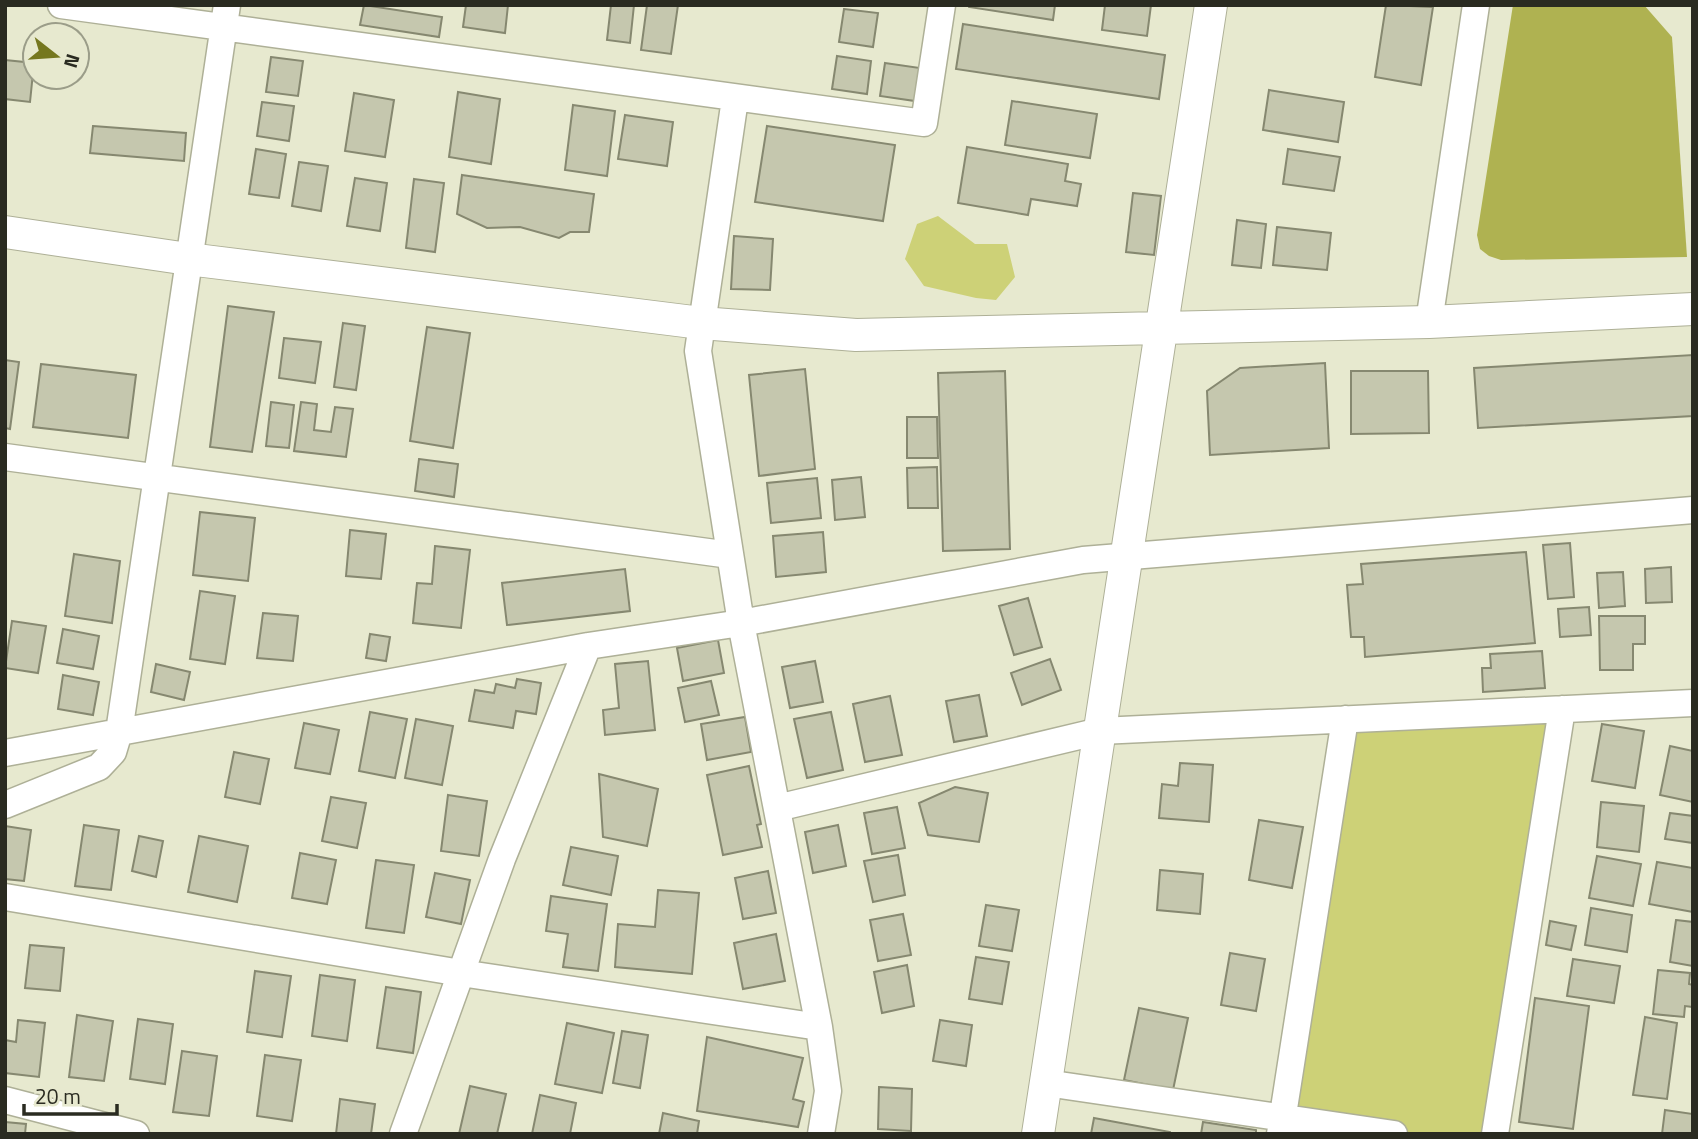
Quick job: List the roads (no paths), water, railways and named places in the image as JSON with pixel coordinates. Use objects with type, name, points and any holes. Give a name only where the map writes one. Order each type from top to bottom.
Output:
[{"type":"street","points":[[61,5],[225,16],[735,99],[924,123],[942,5]]},
{"type":"street","points":[[1038,1134],[1211,5]]},
{"type":"street","points":[[1429,321],[1476,5]]},
{"type":"street","points":[[5,805],[99,767],[113,752],[119,732],[225,16]]},
{"type":"street","points":[[735,99],[698,351],[741,623],[819,1027],[828,1091],[821,1134]]},
{"type":"street","points":[[5,232],[188,259],[701,323],[856,335],[1429,321],[1693,309]]},
{"type":"street","points":[[5,457],[730,555]]},
{"type":"street","points":[[5,753],[588,646],[741,623],[1083,560],[1693,510]]},
{"type":"street","points":[[403,1134],[502,859],[588,646]]},
{"type":"street","points":[[777,808],[1100,731],[1693,703]]},
{"type":"street","points":[[1495,1134],[1562,709]]},
{"type":"street","points":[[1281,1126],[1345,719]]},
{"type":"street","points":[[5,897],[461,973],[819,1027]]},
{"type":"street","points":[[1046,1083],[1281,1126],[1394,1134]]},
{"type":"street","points":[[5,1100],[122,1132]]}]
